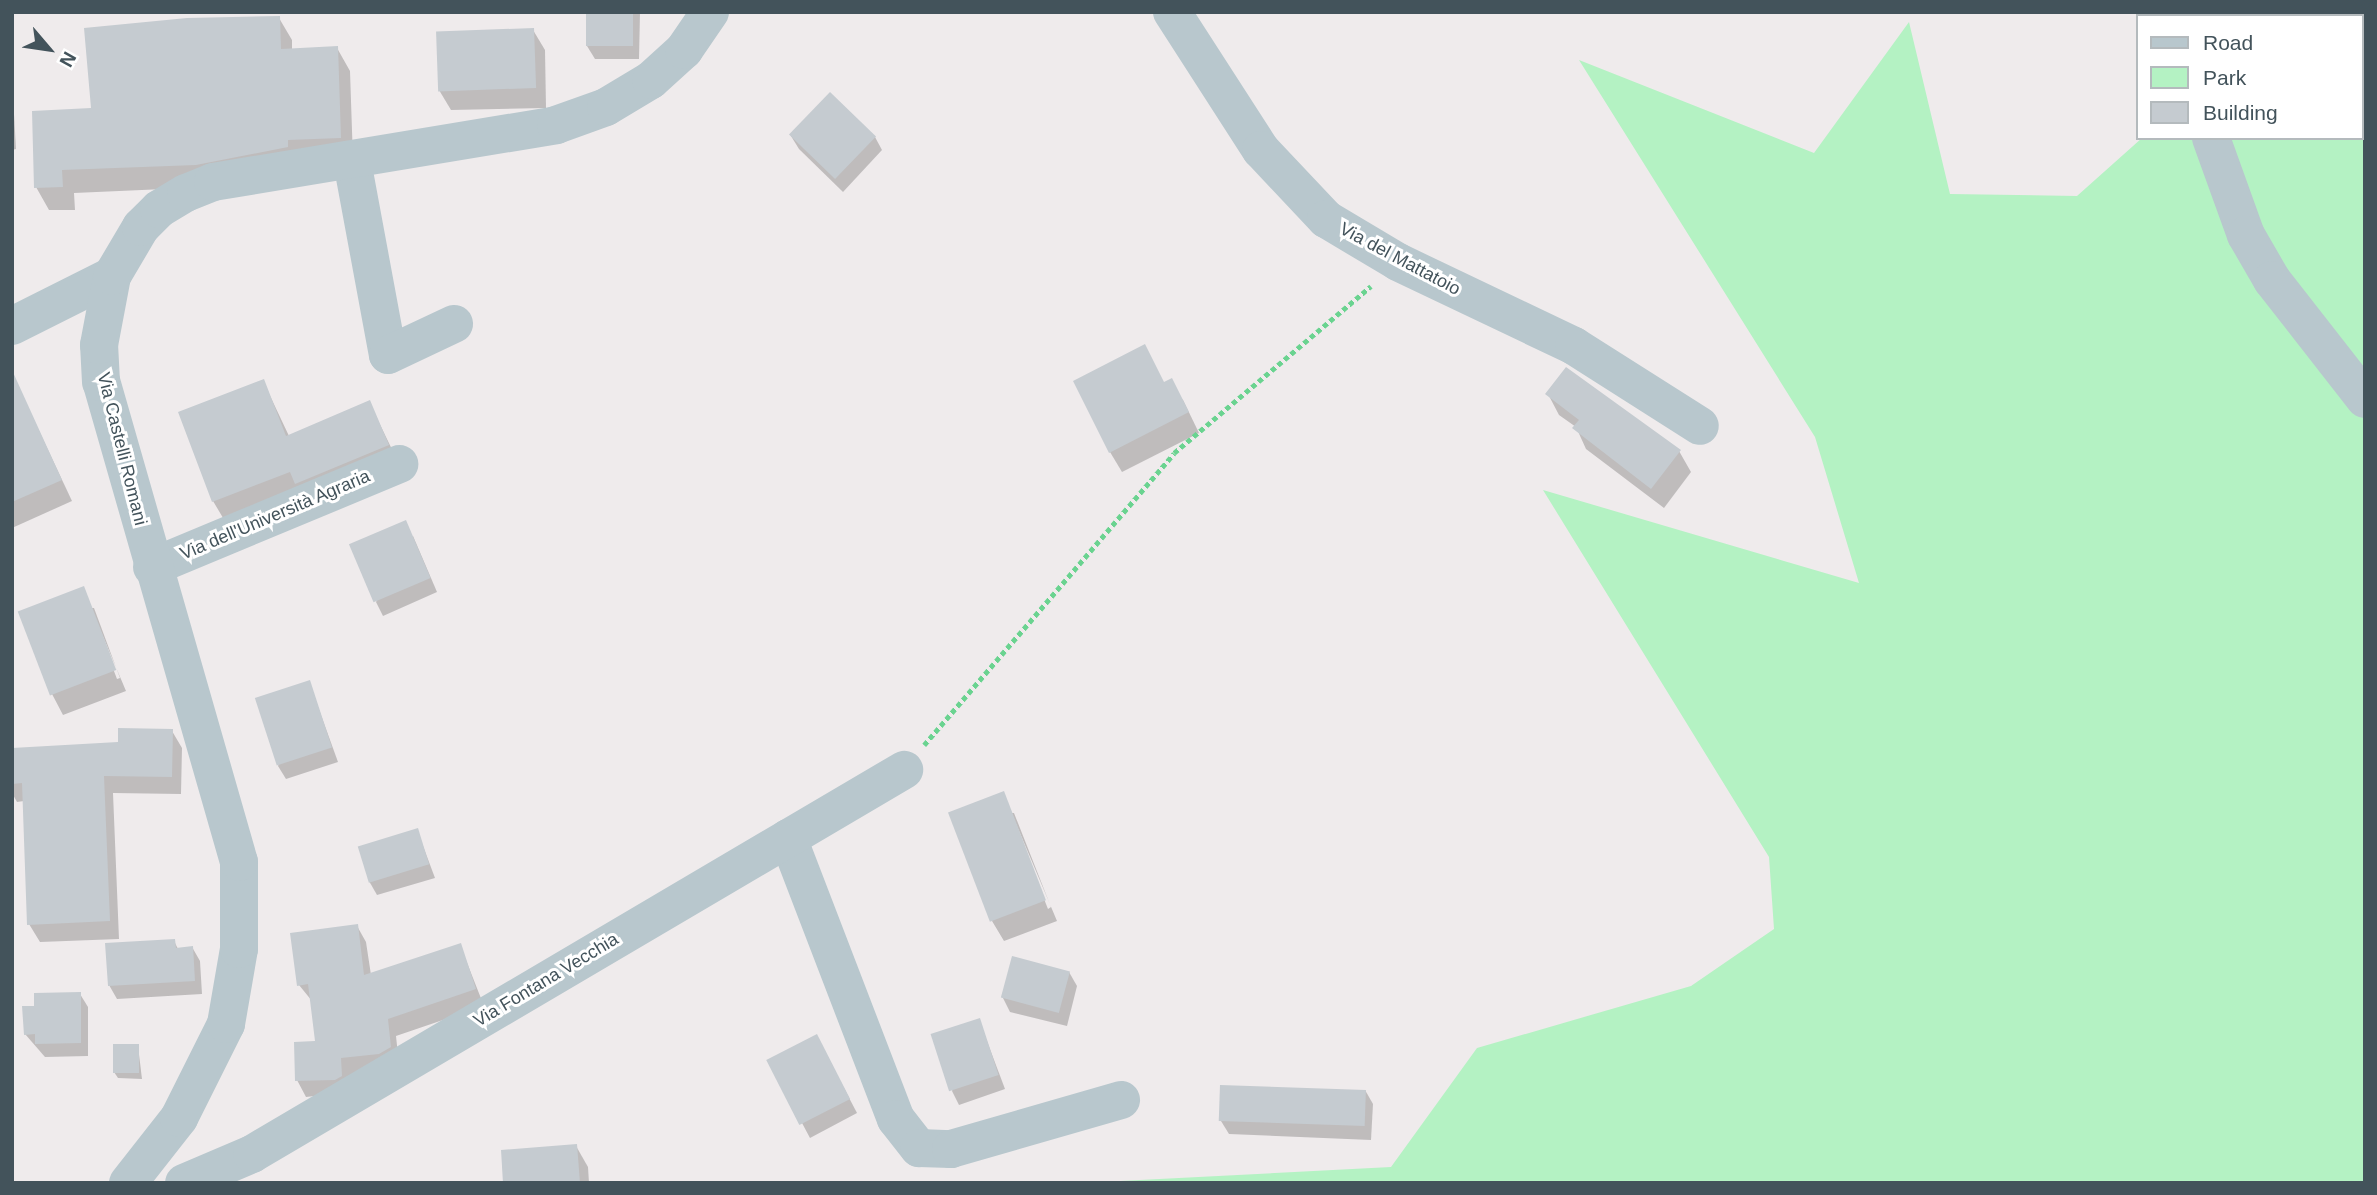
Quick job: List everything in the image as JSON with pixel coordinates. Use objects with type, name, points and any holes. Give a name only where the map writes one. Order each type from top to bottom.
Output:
[{"type":"street","name":"Via Castelli Romani","points":[[128,1183],[179,1118],[226,1024],[239,949],[239,862],[152,567],[101,382],[99,345],[112,276],[141,227],[159,209],[186,193],[214,182],[556,125],[606,107],[662,71],[710,12]]},
{"type":"street","name":"Via del Mattatoio","points":[[1172,12],[1238,117],[1296,191],[1342,230],[1398,262],[1574,346],[1700,426]]},
{"type":"street","points":[[2212,140],[2246,235],[2272,280],[2365,399]]},
{"type":"street","points":[[352,161],[388,355],[454,324]]},
{"type":"street","points":[[12,326],[112,276]]},
{"type":"street","name":"Via dell'Università Agraria","points":[[152,567],[398,464]]},
{"type":"street","name":"Via Fontana Vecchia","points":[[184,1183],[252,1154],[904,770]]},
{"type":"street","points":[[788,838],[896,1119],[919,1148],[951,1149],[1121,1100]]},
{"type":"path","points":[[904,770],[1174,453],[1398,262]]},
{"type":"green space","points":[[1909,22],[1950,194],[2077,196],[2140,140],[2363,140],[2365,34],[2365,1183],[1081,1183],[1391,1167],[1477,1048],[1691,986],[1774,929],[1769,857],[1543,490],[1859,583],[1815,437],[1579,60],[1814,153]]},
{"type":"building","points":[[586,12],[633,12],[633,46],[586,46]]},
{"type":"building","points":[[280,16],[281,49],[338,46],[341,138],[288,140],[288,147],[196,165],[62,170],[63,187],[34,188],[32,111],[91,108],[84,28],[187,18]]},
{"type":"building","points":[[534,28],[536,88],[438,91],[436,31]]},
{"type":"building","points":[[830,92],[876,136],[835,179],[789,134]]},
{"type":"building","points":[[1145,344],[1164,382],[1172,378],[1189,412],[1109,453],[1073,381]]},
{"type":"building","points":[[1566,367],[1681,450],[1651,489],[1572,428],[1579,420],[1545,394]]},
{"type":"building","points":[[12,370],[62,480],[12,502]]},
{"type":"building","points":[[264,379],[286,436],[370,400],[389,445],[295,484],[290,472],[212,502],[178,412]]},
{"type":"building","points":[[406,520],[431,578],[374,602],[349,544]]},
{"type":"building","points":[[84,586],[116,670],[50,695],[18,611]]},
{"type":"building","points":[[310,680],[332,748],[277,765],[255,698]]},
{"type":"building","points":[[118,728],[173,729],[172,777],[104,776],[110,921],[27,925],[22,783],[12,784],[12,748],[118,742]]},
{"type":"building","points":[[1004,791],[1046,900],[990,922],[948,813]]},
{"type":"building","points":[[418,828],[429,864],[369,883],[358,846]]},
{"type":"building","points":[[358,924],[364,975],[461,943],[476,989],[388,1019],[391,1047],[379,1054],[341,1058],[342,1076],[335,1080],[295,1081],[294,1042],[315,1041],[308,984],[297,986],[290,933]]},
{"type":"building","points":[[175,939],[176,948],[193,946],[195,981],[108,986],[105,943]]},
{"type":"building","points":[[1012,956],[1070,972],[1059,1013],[1001,998]]},
{"type":"building","points":[[81,992],[81,1043],[35,1044],[35,1034],[24,1035],[22,1006],[34,1006],[34,993]]},
{"type":"building","points":[[980,1018],[999,1075],[949,1091],[931,1034]]},
{"type":"building","points":[[817,1034],[850,1099],[799,1125],[766,1060]]},
{"type":"building","points":[[113,1044],[139,1044],[139,1073],[113,1073]]},
{"type":"building","points":[[1220,1085],[1366,1090],[1365,1126],[1219,1121]]},
{"type":"building","points":[[577,1144],[580,1183],[503,1183],[501,1150]]}]
